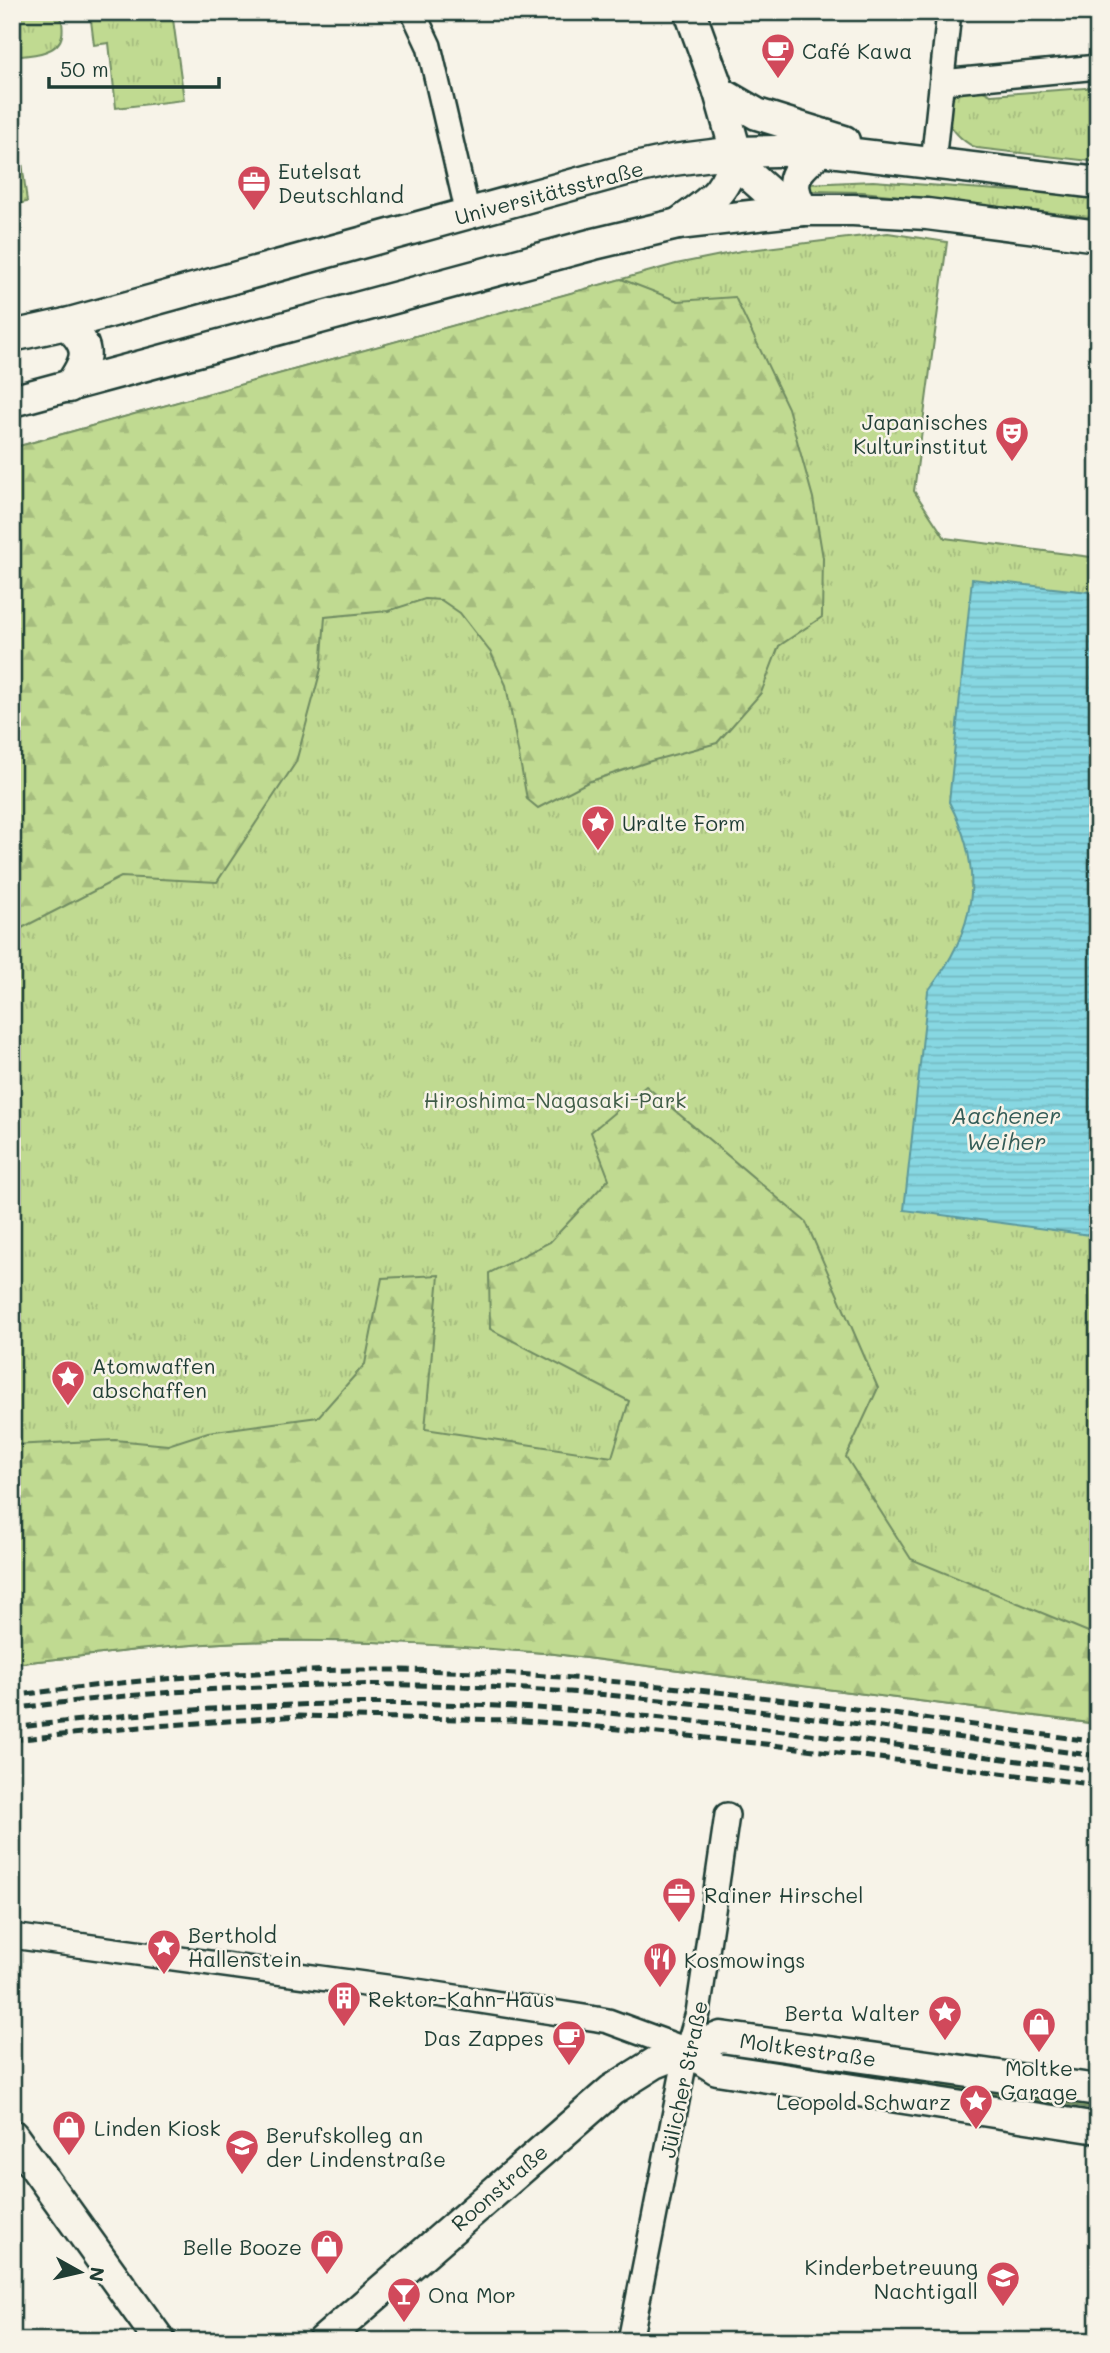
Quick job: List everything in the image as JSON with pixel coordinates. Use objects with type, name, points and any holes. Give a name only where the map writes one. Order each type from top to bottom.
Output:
[{"type":"main road","points":[[690,12],[719,92],[736,152],[747,173],[775,198],[803,210]]},
{"type":"main road","points":[[719,92],[757,114],[901,159]]},
{"type":"main road","points":[[803,210],[794,196],[795,181],[800,167],[821,150]]},
{"type":"main road","name":"Universitätsstraße","points":[[12,336],[66,324],[626,170],[673,160],[736,152],[821,150],[1098,183]]},
{"type":"main road","points":[[678,224],[719,193],[730,175],[736,152]]},
{"type":"main road","points":[[12,401],[581,247],[678,224],[803,210],[853,210],[927,214],[1098,236]]},
{"type":"main road","points":[[66,324],[79,335],[86,355],[80,371],[69,387]]},
{"type":"main road","name":"Moltkestraße","points":[[687,2050],[721,2037],[1098,2090]]},
{"type":"main road","name":"Moltkestraße","points":[[687,2050],[717,2069],[1098,2128]]},
{"type":"main road","name":"Roonstraße","points":[[323,2341],[611,2090],[654,2063],[687,2050]]},
{"type":"main road","points":[[12,2135],[160,2341]]},
{"type":"street","points":[[933,163],[949,12]]},
{"type":"street","points":[[414,14],[429,46],[468,214]]},
{"type":"street","points":[[942,82],[1098,67]]},
{"type":"street","name":"Jülicher Straße","points":[[630,2341],[687,2050],[698,2013],[727,1815]]},
{"type":"street","points":[[12,1936],[423,1992],[597,2019],[687,2050]]},
{"type":"green space","points":[[12,12],[61,12],[63,29],[60,42],[41,53],[12,57]]},
{"type":"green space","points":[[90,12],[172,12],[184,100],[116,108],[109,43],[94,45]]},
{"type":"green space","points":[[1098,87],[1098,162],[977,148],[954,131],[946,114],[950,98],[967,89],[991,95]]},
{"type":"green space","points":[[18,130],[27,202],[12,205],[12,131]]},
{"type":"green space","points":[[873,181],[1011,191],[1098,193],[1098,218],[863,192],[809,191],[808,184]]},
{"type":"green space","name":"Hiroshima-Nagasaki-Park","points":[[888,233],[947,242],[914,491],[945,538],[1098,558],[1098,1724],[555,1654],[437,1645],[319,1641],[212,1643],[12,1664],[12,448],[676,264],[741,251]]},
{"type":"green space","points":[[621,279],[678,301],[735,297],[788,408],[813,498],[823,558],[822,617],[779,646],[761,693],[717,743],[588,782],[538,808],[527,799],[506,685],[491,653],[460,613],[441,600],[425,599],[388,611],[325,617],[321,669],[296,762],[217,882],[121,877],[12,933],[12,448]]},
{"type":"green space","points":[[646,1086],[806,1222],[878,1388],[846,1457],[911,1559],[1098,1636],[1098,1724],[555,1654],[437,1645],[319,1641],[212,1643],[12,1664],[12,1445],[115,1440],[168,1445],[208,1432],[318,1417],[365,1364],[382,1278],[439,1275],[425,1429],[612,1457],[629,1401],[490,1329],[489,1273],[550,1242],[609,1179],[591,1132]]},
{"type":"green space","points":[[725,2049],[1098,2104],[1098,2109],[724,2055]]},
{"type":"water","name":"Aachener Weiher","points":[[972,579],[1098,593],[1098,1236],[904,1210],[928,991],[957,946],[970,900],[968,852],[949,802]]},
{"type":"railway","points":[[12,1696],[200,1676],[326,1671],[452,1671],[588,1679],[734,1694],[1098,1742]]},
{"type":"railway","points":[[12,1709],[221,1689],[360,1685],[500,1688],[702,1704],[1098,1756]]},
{"type":"railway","points":[[12,1728],[119,1716],[278,1706],[385,1703],[521,1707],[769,1729],[1098,1771]]},
{"type":"railway","points":[[12,1740],[141,1727],[298,1716],[510,1720],[765,1744],[1098,1785]]},
{"type":"place","name":"Café Kawa","points":[[778,80]]},
{"type":"place","name":"Eutelsat Deutschland","points":[[254,212]]},
{"type":"place","name":"Japanisches Kulturinstitut","points":[[1012,463]]},
{"type":"place","name":"Uralte Form","points":[[598,852]]},
{"type":"place","name":"Atomwaffen abschaffen","points":[[68,1407]]},
{"type":"place","name":"Rainer Hirschel","points":[[679,1924]]},
{"type":"place","name":"Berthold Hallenstein","points":[[164,1976]]},
{"type":"place","name":"Kosmowings","points":[[660,1989]]},
{"type":"place","name":"Rektor-Kahn-Haus","points":[[344,2028]]},
{"type":"place","name":"Berta Walter","points":[[945,2042]]},
{"type":"place","name":"Moltke Garage","points":[[1039,2054]]},
{"type":"place","name":"Das Zappes","points":[[569,2067]]},
{"type":"place","name":"Leopold Schwarz","points":[[976,2131]]},
{"type":"place","name":"Linden Kiosk","points":[[69,2157]]},
{"type":"place","name":"Berufskolleg an der Lindenstraße","points":[[242,2176]]},
{"type":"place","name":"Belle Booze","points":[[327,2276]]},
{"type":"place","name":"Kinderbetreuung Nachtigall","points":[[1003,2308]]},
{"type":"place","name":"Ona Mor","points":[[404,2324]]}]
